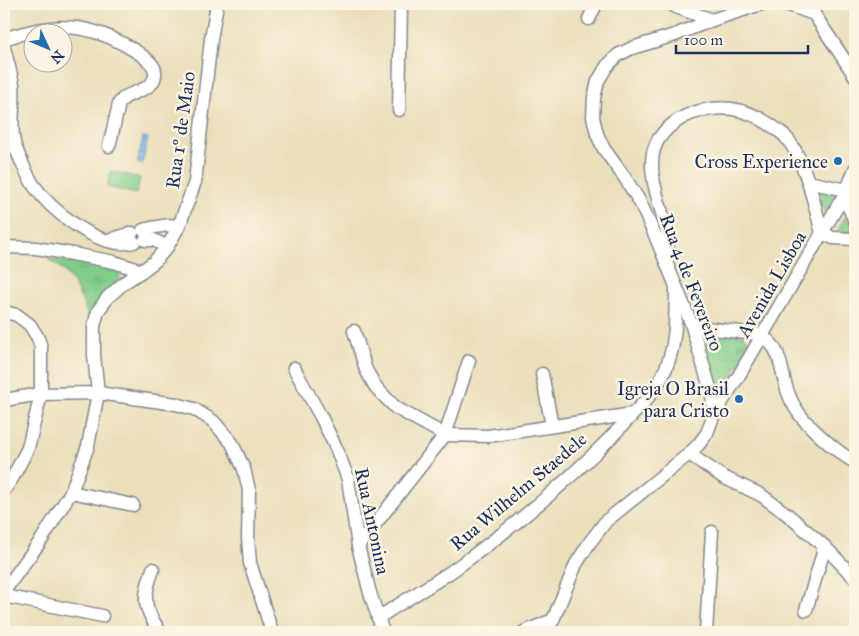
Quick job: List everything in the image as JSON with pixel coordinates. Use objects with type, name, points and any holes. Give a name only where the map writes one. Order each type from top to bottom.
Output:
[{"type":"street","name":"Rua 1º de Maio","points":[[4,591],[42,539],[71,492],[88,446],[98,393],[94,355],[94,326],[98,311],[108,297],[125,282],[155,261],[180,226],[195,182],[211,38],[217,4]]},
{"type":"street","points":[[399,110],[401,4]]},
{"type":"street","points":[[589,19],[596,4]]},
{"type":"street","points":[[672,4],[712,20]]},
{"type":"street","name":"Rua 4 de Fevereiro","points":[[714,414],[712,395],[691,323],[668,264],[640,202],[604,148],[597,134],[593,117],[594,98],[598,80],[607,66],[618,55],[632,48],[761,4]]},
{"type":"street","points":[[786,4],[811,9],[851,64],[855,76]]},
{"type":"street","points":[[4,39],[39,29],[60,26],[80,28],[102,33],[121,42],[150,62],[155,70],[155,76],[152,82],[143,89],[130,94],[120,102],[109,146]]},
{"type":"street","points":[[4,48],[12,85],[15,145],[35,186],[51,205],[70,221],[92,234],[108,240],[138,236],[159,226],[180,226]]},
{"type":"street","points":[[668,264],[668,243],[652,171],[656,144],[666,130],[680,119],[713,107],[733,109],[751,114],[772,125],[785,136],[798,156],[808,182],[822,233],[834,238],[855,239]]},
{"type":"street","points":[[4,140],[13,130]]},
{"type":"street","name":"Avenida Lisboa","points":[[714,414],[738,377],[847,190],[855,169]]},
{"type":"street","points":[[808,182],[847,190],[849,208],[855,221]]},
{"type":"street","points":[[138,236],[167,246]]},
{"type":"street","points":[[4,247],[36,248],[73,254],[114,262],[142,271]]},
{"type":"street","name":"Rua Wilhelm Staedele","points":[[378,618],[452,570],[518,521],[574,474],[633,414],[654,390],[672,353],[676,327],[676,285]]},
{"type":"street","points":[[4,312],[17,316],[30,325],[41,347],[41,394],[28,448],[4,490]]},
{"type":"street","points":[[691,323],[703,328],[762,336],[770,342],[781,363],[788,394],[800,416],[841,454],[855,462]]},
{"type":"street","points":[[354,331],[366,370],[375,386],[396,408],[446,434],[488,436],[633,414]]},
{"type":"street","points":[[358,546],[446,434],[469,361]]},
{"type":"street","name":"Rua Antonina","points":[[294,368],[321,417],[348,479],[358,546],[370,593],[383,632]]},
{"type":"street","points":[[542,374],[552,426]]},
{"type":"street","points":[[4,400],[41,394],[98,393],[176,404],[194,409],[213,421],[232,442],[244,469],[249,490],[248,538],[250,562],[272,632]]},
{"type":"street","points":[[546,632],[553,620],[576,564],[606,521],[689,454],[706,433],[714,414]]},
{"type":"street","points":[[689,454],[723,477],[760,495],[788,515],[824,546],[855,578]]},
{"type":"street","points":[[71,492],[133,504]]},
{"type":"street","points":[[706,632],[712,532]]},
{"type":"street","points":[[806,610],[824,546]]},
{"type":"street","points":[[154,569],[146,590],[145,602],[150,617],[160,632]]},
{"type":"street","points":[[4,596],[102,616]]},
{"type":"street","points":[[524,632],[553,620]]},
{"type":"green space","points":[[111,171],[140,178],[136,194],[107,187]]},
{"type":"green space","points":[[817,191],[836,195],[826,212],[820,206]]},
{"type":"green space","points":[[845,217],[855,231],[836,234]]},
{"type":"green space","points":[[47,258],[117,271],[120,276],[118,281],[100,299],[89,317],[72,281],[60,267]]},
{"type":"green space","points":[[707,333],[743,335],[748,340],[750,346],[747,354],[726,384],[718,383],[713,377],[701,342]]},
{"type":"water","points":[[143,137],[148,138],[142,164],[137,163]]},
{"type":"place","name":"Cross Experience","points":[[838,161]]},
{"type":"place","name":"Igreja O Brasil para Cristo","points":[[739,399]]}]
